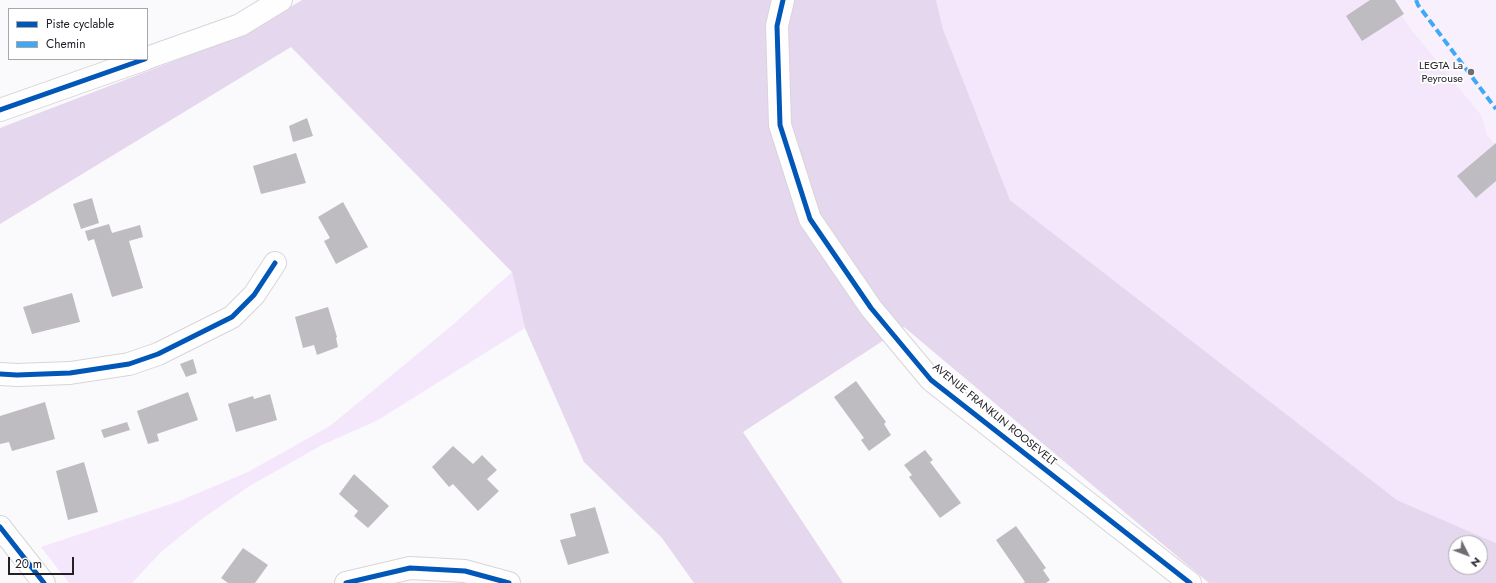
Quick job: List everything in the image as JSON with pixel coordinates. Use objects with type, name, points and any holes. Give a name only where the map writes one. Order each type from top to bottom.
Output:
[{"type":"street","points":[[148,58],[240,25],[281,0]]},
{"type":"street","name":"AVENUE FRANKLIN ROOSEVELT","points":[[783,0],[777,26],[780,125],[810,219],[871,308],[931,380],[1188,582]]},
{"type":"street","points":[[0,110],[143,60]]},
{"type":"street","points":[[0,374],[17,375],[70,373],[129,364],[158,354],[232,317],[254,295],[275,263]]},
{"type":"street","points":[[0,527],[44,583]]},
{"type":"street","points":[[346,583],[410,568],[465,571],[509,583]]},
{"type":"shaded area","points":[[302,0],[936,0],[943,29],[1010,200],[1397,500],[1478,535],[1448,535],[1448,575],[1488,575],[1488,540],[1496,543],[1496,583],[1209,583],[904,327],[743,432],[843,583],[694,583],[662,538],[584,462],[525,328],[512,272],[291,47],[0,224],[0,128],[247,33]]},
{"type":"shaded area","points":[[936,0],[1391,0],[1411,29],[1482,116],[1487,135],[1496,145],[1496,543],[1488,540],[1488,535],[1478,535],[1397,500],[1010,200],[943,29]]},
{"type":"shaded area","name":"LEGTA La Peyrouse","points":[[1391,0],[1496,0],[1496,145],[1487,135],[1482,116],[1411,29]]},
{"type":"shaded area","points":[[512,272],[525,328],[378,420],[320,446],[248,487],[199,521],[161,552],[132,583],[69,583],[41,547],[177,502],[248,472],[330,426],[449,328]]},
{"type":"building","points":[[1370,0],[1395,0],[1404,14],[1362,41],[1346,16]]},
{"type":"building","points":[[307,118],[313,136],[293,142],[289,126]]},
{"type":"building","points":[[1496,143],[1496,181],[1476,198],[1457,176]]},
{"type":"building","points":[[296,153],[306,183],[261,194],[253,166]]},
{"type":"building","points":[[92,198],[99,223],[81,229],[73,204]]},
{"type":"building","points":[[343,202],[368,247],[336,264],[324,241],[330,238],[318,217]]},
{"type":"building","points":[[109,224],[112,233],[140,225],[143,237],[129,241],[143,288],[112,297],[94,239],[88,241],[85,231]]},
{"type":"building","points":[[72,293],[80,322],[32,334],[23,307]]},
{"type":"building","points":[[328,307],[337,337],[338,347],[317,355],[314,345],[303,348],[295,317]]},
{"type":"building","points":[[193,359],[197,373],[186,377],[180,364]]},
{"type":"building","points":[[856,381],[886,422],[884,424],[891,435],[869,451],[861,440],[864,438],[834,397]]},
{"type":"building","points":[[188,392],[198,420],[157,434],[159,441],[148,444],[137,411]]},
{"type":"building","points":[[270,394],[277,420],[236,432],[228,404],[253,396],[254,399]]},
{"type":"building","points":[[45,402],[55,439],[12,451],[9,442],[0,444],[0,416]]},
{"type":"building","points":[[127,422],[130,430],[104,438],[101,430]]},
{"type":"building","points":[[453,446],[473,464],[482,455],[497,470],[487,479],[499,491],[478,511],[453,484],[449,487],[432,467]]},
{"type":"building","points":[[925,450],[933,460],[930,462],[961,503],[940,518],[909,477],[912,475],[904,465]]},
{"type":"building","points":[[84,462],[98,512],[68,520],[56,471]]},
{"type":"building","points":[[354,474],[389,506],[368,528],[354,516],[358,511],[339,494]]},
{"type":"building","points":[[595,507],[609,553],[568,565],[560,540],[576,536],[570,514]]},
{"type":"building","points":[[1016,526],[1046,568],[1043,570],[1050,580],[1046,583],[1023,583],[1025,582],[996,540]]},
{"type":"building","points":[[243,548],[268,565],[255,583],[228,583],[221,578]]},
{"type":"marked path","points":[[1416,0],[1418,5],[1496,109]]},
{"type":"cycle path","points":[[783,0],[777,26],[780,125],[810,219],[871,308],[931,380],[1190,583]]},
{"type":"cycle path","points":[[0,110],[142,60]]},
{"type":"cycle path","points":[[0,374],[17,375],[70,373],[129,364],[158,354],[232,317],[254,295],[275,263]]},
{"type":"cycle path","points":[[0,527],[44,583]]},
{"type":"cycle path","points":[[346,583],[410,568],[465,571],[509,583]]},
{"type":"place","name":"LEGTA La Peyrouse","points":[[1471,72]]}]
